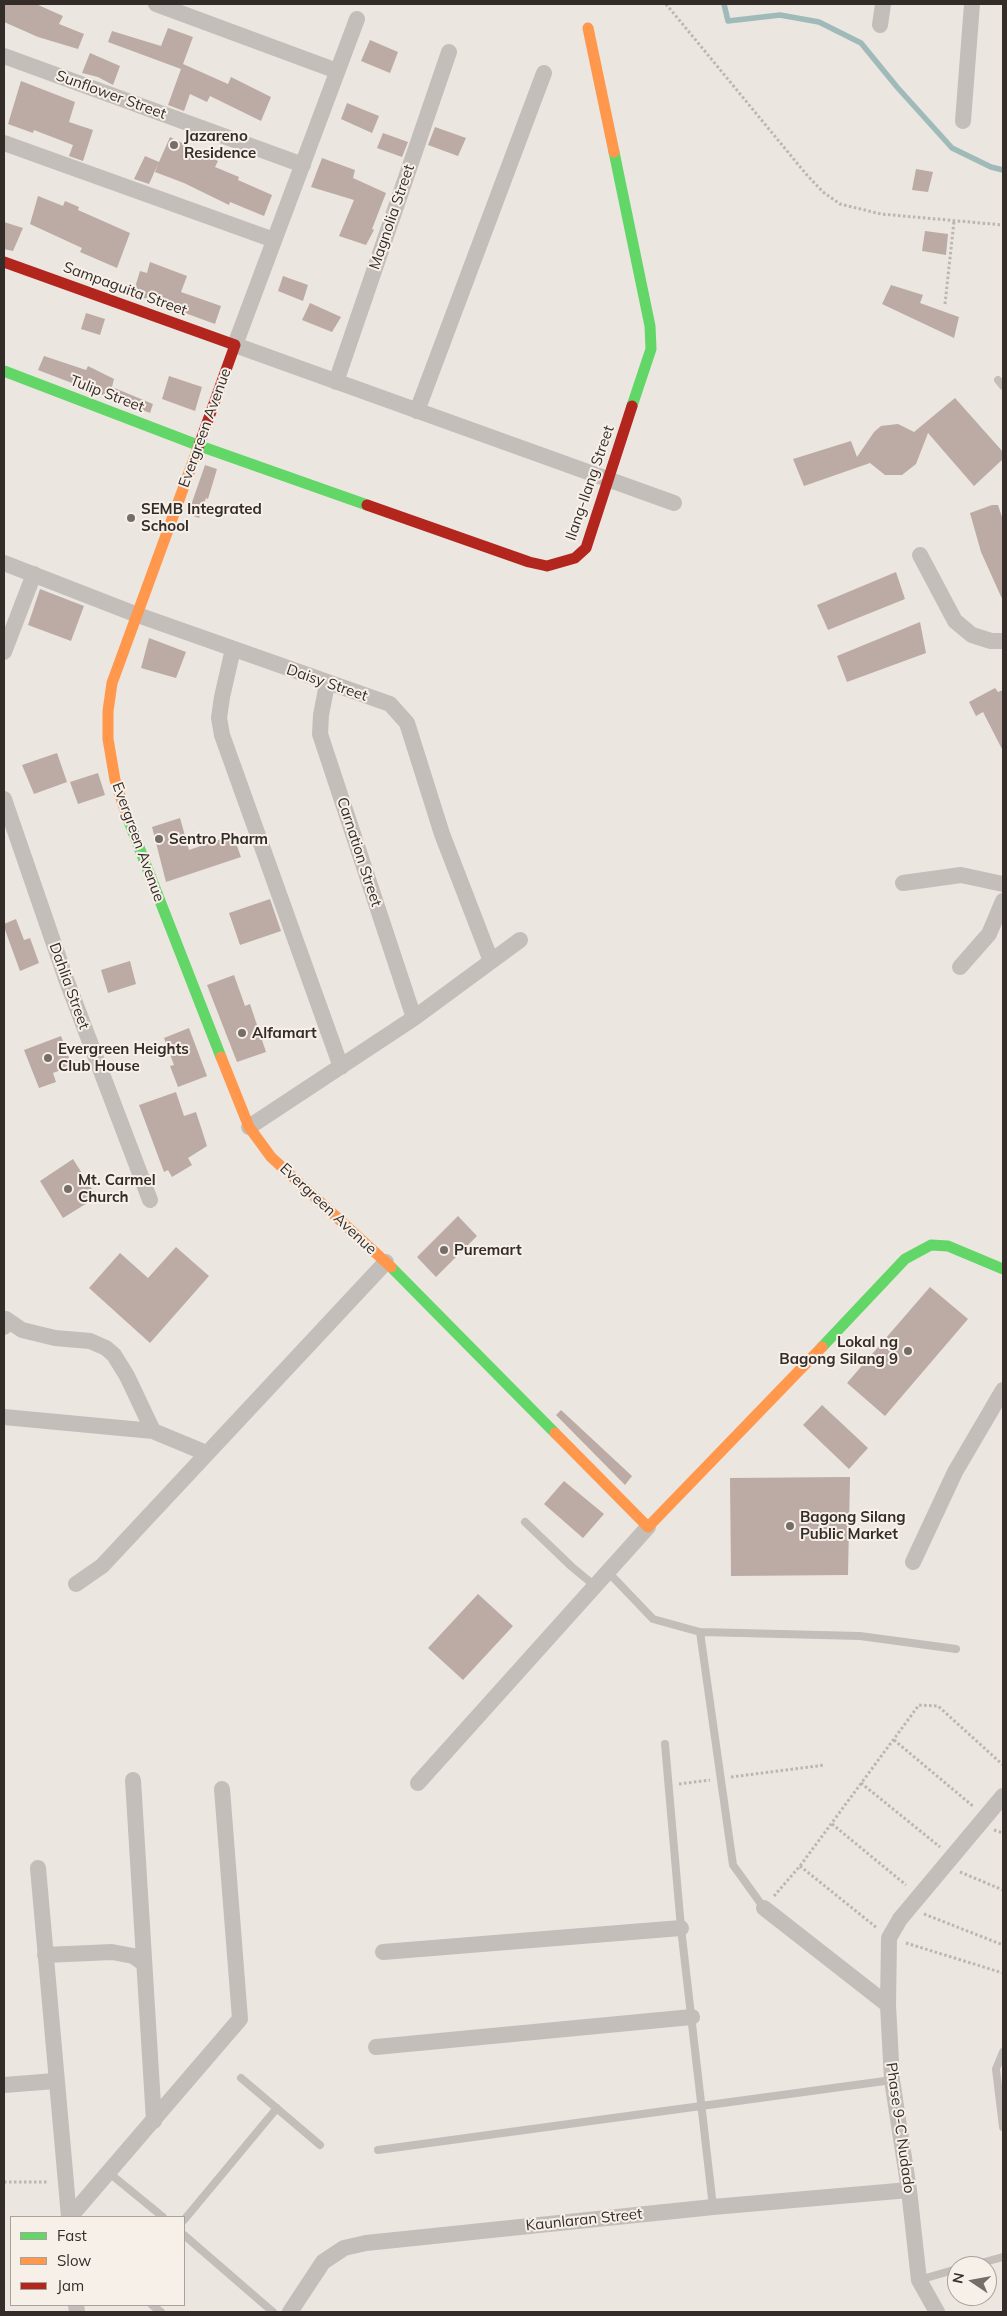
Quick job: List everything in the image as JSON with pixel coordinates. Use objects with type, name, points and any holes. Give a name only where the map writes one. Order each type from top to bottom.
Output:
[{"type":"street","points":[[156,4],[338,71]]},
{"type":"street","points":[[880,25],[882,4]]},
{"type":"street","points":[[963,121],[972,4]]},
{"type":"street","name":"Evergreen Avenue","points":[[357,19],[112,683],[108,711],[108,739],[115,780],[131,828],[249,1127],[271,1157],[386,1262],[648,1527]]},
{"type":"street","name":"Ilang-Ilang Street","points":[[200,446],[528,562],[547,566],[576,558],[586,548],[607,479],[652,349],[650,326],[588,28]]},
{"type":"street","name":"Magnolia Street","points":[[336,382],[449,52]]},
{"type":"street","name":"Sunflower Street","points":[[4,56],[302,165]]},
{"type":"street","points":[[417,411],[544,73]]},
{"type":"street","points":[[4,143],[274,240]]},
{"type":"street","name":"Sampaguita Street","points":[[4,262],[235,346]]},
{"type":"street","points":[[235,346],[674,503]]},
{"type":"street","name":"Tulip Street","points":[[4,371],[200,446]]},
{"type":"street","points":[[920,555],[955,621],[972,635],[991,641],[1003,642]]},
{"type":"street","name":"Daisy Street","points":[[4,563],[136,614],[328,684],[390,704],[408,723],[442,834],[490,961]]},
{"type":"street","points":[[4,652],[34,574]]},
{"type":"street","points":[[233,649],[219,718],[222,735],[341,1067]]},
{"type":"street","name":"Carnation Street","points":[[328,684],[321,715],[320,734],[414,1018]]},
{"type":"street","name":"Dahlia Street","points":[[4,799],[66,979],[150,1200]]},
{"type":"street","points":[[903,883],[961,875],[1003,884]]},
{"type":"street","points":[[960,967],[989,934],[1003,901]]},
{"type":"street","points":[[249,1127],[414,1018],[520,940]]},
{"type":"street","points":[[418,1783],[648,1527],[800,1371],[905,1259],[931,1245],[939,1245],[948,1246],[1003,1269]]},
{"type":"street","points":[[76,1584],[102,1566],[206,1452],[386,1262]]},
{"type":"street","points":[[4,1321],[22,1330],[55,1338],[90,1341],[106,1348],[114,1355],[127,1376],[153,1431]]},
{"type":"street","points":[[913,1562],[955,1472],[1003,1390]]},
{"type":"street","points":[[4,1417],[153,1431],[206,1452]]},
{"type":"street","points":[[133,1780],[154,2121]]},
{"type":"street","points":[[71,2216],[240,2020],[222,1789]]},
{"type":"street","points":[[889,1938],[915,1902],[1003,1796]]},
{"type":"street","points":[[38,1868],[55,2081],[70,2216]]},
{"type":"street","points":[[764,1908],[888,2005]]},
{"type":"street","points":[[383,1952],[681,1928]]},
{"type":"street","name":"Phase 9-C Nudado","points":[[889,1938],[888,2005],[892,2080],[909,2190],[919,2280],[937,2312]]},
{"type":"street","points":[[45,1956],[112,1952],[133,1956],[143,1963]]},
{"type":"street","points":[[376,2047],[692,2017]]},
{"type":"street","points":[[4,2085],[55,2081]]},
{"type":"street","name":"Kaunlaran Street","points":[[290,2312],[323,2262],[344,2248],[366,2243],[713,2207],[909,2190]]},
{"type":"lane","points":[[525,1522],[595,1586]]},
{"type":"lane","points":[[608,1572],[653,1619],[700,1632],[860,1636],[956,1649]]},
{"type":"lane","points":[[700,1632],[733,1865],[764,1908]]},
{"type":"lane","points":[[665,1744],[681,1928],[713,2207]]},
{"type":"lane","points":[[1003,2052],[996,2069],[1003,2127]]},
{"type":"lane","points":[[241,2078],[320,2145]]},
{"type":"lane","points":[[378,2150],[892,2080]]},
{"type":"lane","points":[[185,2219],[277,2108]]},
{"type":"lane","points":[[108,2172],[162,2216]]},
{"type":"lane","points":[[185,2236],[273,2312]]},
{"type":"lane","points":[[919,2280],[947,2272]]},
{"type":"path","points":[[666,4],[823,192],[840,204],[857,210],[1003,225]]},
{"type":"path","points":[[945,304],[954,221]]},
{"type":"path","points":[[764,1908],[800,1866],[919,1705],[938,1706],[1003,1765]]},
{"type":"path","points":[[894,1740],[986,1817]]},
{"type":"path","points":[[669,1785],[825,1765]]},
{"type":"path","points":[[861,1783],[949,1861],[1003,1890]]},
{"type":"path","points":[[832,1824],[915,1902],[1003,1945]]},
{"type":"path","points":[[800,1866],[889,1938],[1003,1973]]},
{"type":"path","points":[[4,2182],[65,2182]]},
{"type":"building","points":[[4,4],[36,4],[63,16],[59,24],[84,34],[78,49],[38,37],[4,22]]},
{"type":"building","points":[[168,28],[193,37],[183,64],[228,84],[231,77],[271,97],[261,121],[210,96],[207,102],[190,94],[184,111],[168,105],[181,69],[108,42],[112,31],[161,46]]},
{"type":"building","points":[[370,40],[398,52],[390,73],[361,61]]},
{"type":"building","points":[[90,53],[120,66],[113,85],[98,77],[82,73]]},
{"type":"building","points":[[21,81],[75,102],[69,122],[93,130],[83,161],[69,156],[73,145],[34,130],[33,133],[8,124]]},
{"type":"building","points":[[347,103],[379,116],[372,133],[341,119]]},
{"type":"building","points":[[435,127],[466,138],[458,156],[428,145]]},
{"type":"building","points":[[383,133],[408,142],[402,157],[377,148]]},
{"type":"building","points":[[170,137],[218,161],[215,167],[239,177],[238,180],[272,195],[264,216],[230,202],[229,205],[184,183],[155,172],[158,164],[149,184],[134,179],[145,156],[159,162]]},
{"type":"building","points":[[322,158],[355,170],[353,178],[386,193],[372,229],[374,230],[366,245],[339,236],[354,200],[311,187]]},
{"type":"building","points":[[916,169],[933,172],[928,192],[912,190]]},
{"type":"building","points":[[38,196],[63,206],[65,201],[79,207],[78,210],[130,233],[117,268],[80,252],[82,248],[30,224]]},
{"type":"building","points":[[4,222],[23,228],[13,251],[4,249]]},
{"type":"building","points":[[925,231],[948,234],[946,255],[922,251]]},
{"type":"building","points":[[150,262],[187,276],[181,292],[221,306],[215,324],[133,294],[140,271],[147,273]]},
{"type":"building","points":[[283,276],[308,285],[303,301],[278,291]]},
{"type":"building","points":[[891,285],[923,295],[920,303],[959,317],[954,338],[882,304]]},
{"type":"building","points":[[310,303],[341,317],[332,332],[302,320]]},
{"type":"building","points":[[86,313],[105,319],[100,335],[81,329]]},
{"type":"building","points":[[44,356],[86,370],[88,366],[114,379],[112,387],[153,404],[150,413],[38,370]]},
{"type":"building","points":[[169,376],[202,387],[195,411],[162,399]]},
{"type":"building","points":[[955,398],[1003,452],[1003,459],[974,486],[928,433],[916,464],[902,475],[885,475],[870,463],[804,486],[793,459],[851,441],[857,457],[874,432],[881,426],[898,424],[914,432]]},
{"type":"building","points":[[205,465],[217,469],[208,499],[206,498],[199,518],[188,514]]},
{"type":"building","points":[[992,505],[998,505],[1003,520],[1003,601],[981,552],[970,513]]},
{"type":"building","points":[[896,572],[905,599],[828,630],[817,605]]},
{"type":"building","points":[[40,589],[84,606],[71,641],[28,625]]},
{"type":"building","points":[[920,622],[926,653],[847,682],[837,656]]},
{"type":"building","points":[[149,638],[186,652],[176,678],[141,668]]},
{"type":"building","points":[[995,688],[998,692],[1003,690],[1003,751],[983,712],[976,716],[969,702]]},
{"type":"building","points":[[57,753],[67,782],[34,794],[22,765]]},
{"type":"building","points":[[98,773],[105,795],[78,804],[70,782]]},
{"type":"building","points":[[180,818],[189,850],[233,835],[241,857],[166,882],[152,827]]},
{"type":"building","points":[[270,899],[281,931],[240,945],[229,913]]},
{"type":"building","points":[[16,919],[24,940],[30,938],[39,963],[20,971],[4,927],[4,924]]},
{"type":"building","points":[[130,961],[136,984],[108,993],[101,970]]},
{"type":"building","name":"Alfamart","points":[[234,975],[245,1006],[250,1004],[266,1052],[237,1062],[207,985]]},
{"type":"building","points":[[189,1028],[207,1076],[178,1087],[170,1066],[174,1065],[164,1038]]},
{"type":"building","name":"Evergreen Heights Club House","points":[[61,1036],[72,1066],[53,1073],[56,1082],[39,1088],[24,1050]]},
{"type":"building","points":[[176,1092],[184,1116],[196,1112],[207,1146],[188,1158],[192,1165],[172,1177],[168,1170],[164,1172],[139,1105]]},
{"type":"building","name":"Mt. Carmel Church","points":[[73,1159],[97,1197],[63,1218],[40,1181]]},
{"type":"building","name":"Puremart","points":[[458,1216],[477,1236],[436,1277],[417,1257]]},
{"type":"building","points":[[176,1247],[209,1276],[150,1343],[89,1288],[120,1253],[148,1278]]},
{"type":"building","name":"Lokal ng Bagong Silang 9","points":[[930,1287],[968,1319],[885,1416],[847,1383]]},
{"type":"building","points":[[822,1405],[868,1448],[849,1469],[803,1425]]},
{"type":"building","points":[[561,1410],[632,1476],[625,1485],[556,1415]]},
{"type":"building","name":"Bagong Silang Public Market","points":[[850,1477],[848,1575],[731,1576],[730,1478]]},
{"type":"building","points":[[564,1481],[604,1514],[583,1538],[544,1504]]},
{"type":"building","points":[[478,1594],[513,1626],[463,1680],[428,1648]]},
{"type":"waterway","points":[[724,4],[728,21],[780,15],[819,22],[861,43],[897,87],[952,148],[991,167],[1003,170]]},
{"type":"traffic: fast","points":[[614,152],[650,326],[651,349],[632,406]]},
{"type":"traffic: fast","points":[[4,371],[200,446],[367,505]]},
{"type":"traffic: fast","points":[[128,819],[221,1057]]},
{"type":"traffic: fast","points":[[822,1347],[905,1259],[931,1245],[948,1246],[1003,1269]]},
{"type":"traffic: fast","points":[[391,1267],[555,1433]]},
{"type":"traffic: slow","points":[[588,28],[614,152]]},
{"type":"traffic: slow","points":[[128,819],[115,780],[108,739],[108,711],[112,683],[198,448]]},
{"type":"traffic: slow","points":[[221,1057],[249,1127],[271,1157],[391,1267]]},
{"type":"traffic: slow","points":[[555,1433],[648,1527],[822,1347]]},
{"type":"traffic: jam","points":[[4,262],[235,345],[198,448]]},
{"type":"traffic: jam","points":[[367,505],[529,562],[547,566],[575,558],[586,548],[632,406]]},
{"type":"place","name":"Jazareno Residence","points":[[174,145]]},
{"type":"place","name":"SEMB Integrated School","points":[[131,518]]},
{"type":"place","name":"Sentro Pharm","points":[[159,839]]},
{"type":"place","name":"Alfamart","points":[[242,1033]]},
{"type":"place","name":"Evergreen Heights Club House","points":[[48,1058]]},
{"type":"place","name":"Mt. Carmel Church","points":[[68,1189]]},
{"type":"place","name":"Puremart","points":[[444,1250]]},
{"type":"place","name":"Lokal ng Bagong Silang 9","points":[[908,1351]]},
{"type":"place","name":"Bagong Silang Public Market","points":[[790,1526]]}]
